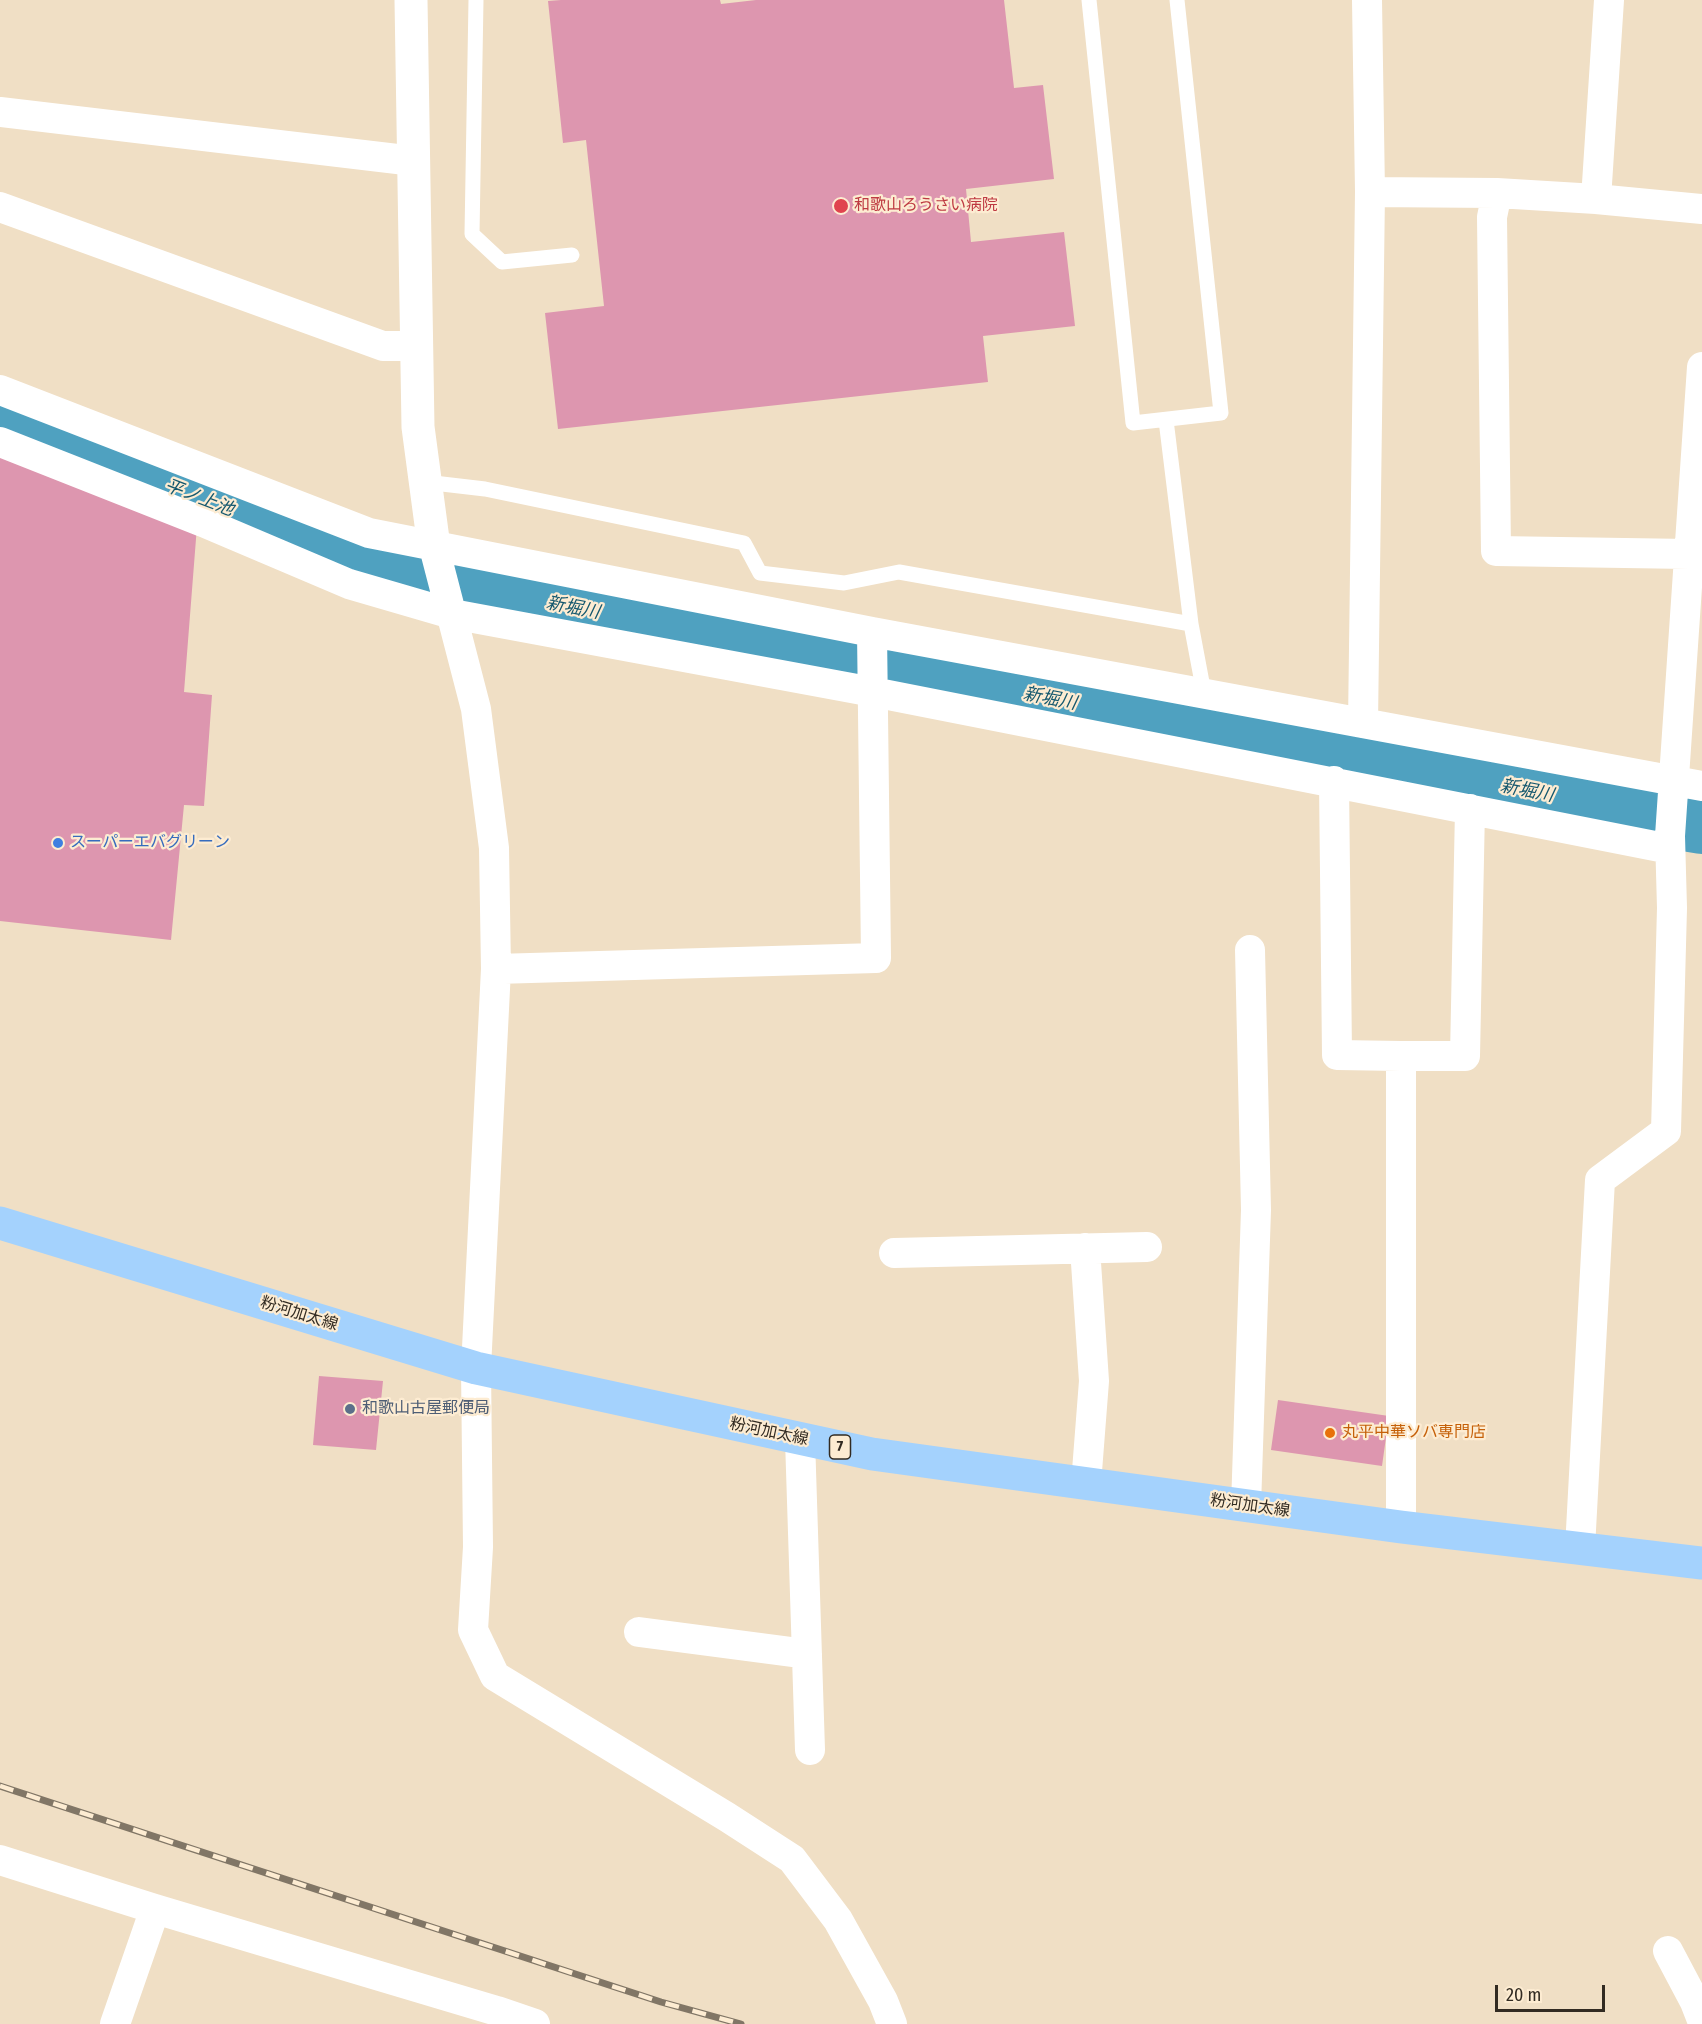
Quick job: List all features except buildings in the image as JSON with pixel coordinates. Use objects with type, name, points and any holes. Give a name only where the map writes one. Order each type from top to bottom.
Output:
[{"type":"main road","name":"粉河加太線","points":[[0,1224],[476,1368],[872,1454],[1401,1527],[1702,1563]]},
{"type":"street","points":[[411,0],[418,427],[434,547],[476,709],[494,848],[496,969],[476,1368],[478,1547],[473,1630],[495,1676],[792,1859],[838,1920],[883,2001],[892,2024]]},
{"type":"street","points":[[1363,723],[1370,192],[1367,0]]},
{"type":"street","points":[[1596,199],[1609,0]]},
{"type":"street","points":[[0,112],[414,161]]},
{"type":"street","points":[[1370,192],[1497,193],[1702,209]]},
{"type":"street","points":[[1497,193],[1492,217],[1496,551],[1689,554]]},
{"type":"street","points":[[0,207],[382,346],[417,346]]},
{"type":"street","points":[[1580,1548],[1600,1180],[1666,1131],[1672,908],[1670,843],[1683,787],[1694,585],[1689,554],[1701,385]]},
{"type":"street","points":[[0,390],[369,533],[872,632],[1363,723],[1683,787]]},
{"type":"street","points":[[0,442],[203,522],[349,584],[452,614],[873,692],[1470,808],[1670,843]]},
{"type":"street","points":[[496,969],[876,958],[872,632]]},
{"type":"street","points":[[1334,781],[1337,1055],[1465,1056],[1470,808]]},
{"type":"street","points":[[1246,1506],[1256,1210],[1250,950]]},
{"type":"street","points":[[1401,1056],[1401,1527]]},
{"type":"street","points":[[894,1253],[1147,1247]]},
{"type":"street","points":[[1085,1248],[1094,1381],[1086,1484]]},
{"type":"street","points":[[800,1439],[810,1750]]},
{"type":"street","points":[[639,1632],[807,1654]]},
{"type":"street","points":[[0,1860],[535,2024]]},
{"type":"street","points":[[115,2024],[155,1909]]},
{"type":"street","points":[[1668,1951],[1700,2007]]},
{"type":"lane","points":[[476,0],[472,234],[502,262],[572,255]]},
{"type":"lane","points":[[1089,0],[1133,423],[1221,413],[1177,0]]},
{"type":"lane","points":[[1166,420],[1191,624],[1204,693]]},
{"type":"lane","points":[[425,482],[485,489],[744,543],[760,573],[844,583],[899,572],[1191,624]]},
{"type":"waterway","name":"新堀川","points":[[0,420],[399,575],[1568,799],[1702,821]]},
{"type":"waterway","points":[[392,551],[399,575]]},
{"type":"railway","points":[[0,1786],[661,2002],[741,2024]]},
{"type":"place","name":"和歌山ろうさい病院","points":[[841,206]]},
{"type":"place","name":"スーパーエバグリーン","points":[[58,843]]},
{"type":"place","name":"和歌山古屋郵便局","points":[[350,1409]]},
{"type":"place","name":"丸平中華ソバ専門店","points":[[1330,1433]]},
{"type":"water label","name":"平ノ上池","points":[[199,498]]}]
